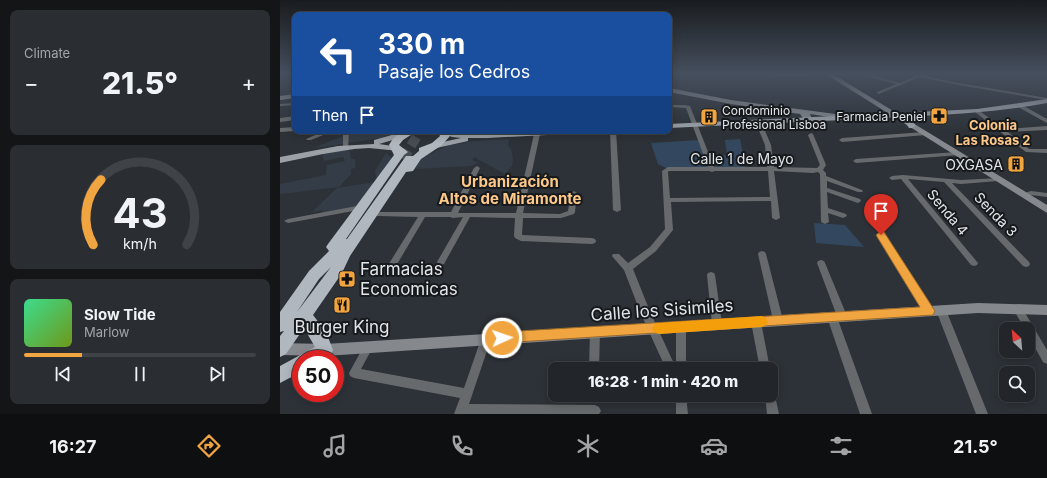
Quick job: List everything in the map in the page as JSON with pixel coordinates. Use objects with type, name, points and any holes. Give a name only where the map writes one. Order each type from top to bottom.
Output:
[{"type":"highway","points":[[402,154],[394,145],[396,141],[407,134]]},
{"type":"highway","points":[[280,349],[305,316],[337,269],[350,254],[416,159],[444,139],[444,134]]},
{"type":"highway","points":[[282,321],[327,254],[396,160],[398,154],[431,148]]},
{"type":"highway","points":[[337,269],[344,254],[402,154]]},
{"type":"highway","points":[[314,275],[334,255],[402,154]]},
{"type":"highway","points":[[305,316],[320,337],[325,350]]},
{"type":"highway","points":[[280,375],[292,368]]},
{"type":"main road","points":[[681,92],[731,102],[843,117]]},
{"type":"main road","points":[[858,92],[1047,210]]},
{"type":"main road","points":[[280,98],[292,100]]},
{"type":"main road","points":[[672,126],[977,110],[1034,104],[1047,100]]},
{"type":"main road","points":[[780,108],[804,113],[808,119]]},
{"type":"main road","points":[[912,126],[909,122],[910,118],[920,113]]},
{"type":"main road","points":[[280,160],[350,148],[404,134]]},
{"type":"main road","points":[[452,134],[487,136]]},
{"type":"main road","points":[[431,148],[458,140],[514,134]]},
{"type":"main road","points":[[350,148],[380,145],[402,154]]},
{"type":"main road","name":"Calle los Sisimiles","points":[[280,349],[325,350],[837,316],[935,311],[997,308],[1047,310]]},
{"type":"street","points":[[1008,92],[1047,100]]},
{"type":"street","points":[[1017,94],[1030,100],[1034,104]]},
{"type":"street","points":[[280,105],[292,101]]},
{"type":"street","points":[[672,106],[687,106],[712,170]]},
{"type":"street","points":[[1020,106],[1047,121]]},
{"type":"street","points":[[977,110],[1028,151],[1047,151]]},
{"type":"street","points":[[280,120],[292,118]]},
{"type":"street","points":[[758,122],[768,145],[776,218]]},
{"type":"street","points":[[1002,131],[1047,128]]},
{"type":"street","points":[[280,130],[292,129]]},
{"type":"street","points":[[309,138],[321,134]]},
{"type":"street","points":[[347,134],[350,148]]},
{"type":"street","points":[[540,134],[519,216],[518,236],[521,238],[592,241]]},
{"type":"street","points":[[612,134],[617,210]]},
{"type":"street","points":[[842,140],[924,134]]},
{"type":"street","points":[[811,135],[823,165],[820,170],[823,173],[825,222]]},
{"type":"street","points":[[856,161],[957,154]]},
{"type":"street","points":[[453,216],[477,168]]},
{"type":"street","name":"Calle 1 de Mayo","points":[[666,200],[665,171],[668,169],[820,170]]},
{"type":"street","points":[[823,177],[860,191]]},
{"type":"street","points":[[892,178],[903,177],[947,182],[998,179]]},
{"type":"street","name":"Senda 4","points":[[903,177],[974,263]]},
{"type":"street","name":"Senda 3","points":[[947,182],[1026,264]]},
{"type":"street","points":[[824,189],[858,201]]},
{"type":"street","points":[[1023,195],[1031,192],[1047,195]]},
{"type":"street","points":[[378,214],[453,216],[567,215],[571,212],[574,193]]},
{"type":"street","points":[[628,268],[653,249],[669,230],[666,200],[774,199]]},
{"type":"street","points":[[288,221],[362,207]]},
{"type":"street","points":[[825,209],[843,216]]},
{"type":"street","points":[[393,264],[423,214]]},
{"type":"street","points":[[441,262],[467,216]]},
{"type":"street","points":[[881,235],[935,311],[982,414]]},
{"type":"street","points":[[762,254],[778,320]]},
{"type":"street","points":[[616,256],[628,268],[646,314],[668,362]]},
{"type":"street","points":[[821,263],[866,414]]},
{"type":"street","points":[[711,275],[717,324]]},
{"type":"street","points":[[1018,308],[1047,359]]},
{"type":"street","points":[[756,322],[764,362]]},
{"type":"street","points":[[680,327],[681,362]]},
{"type":"street","points":[[594,362],[595,332]]},
{"type":"street","points":[[486,339],[461,411],[478,409],[595,411]]},
{"type":"street","points":[[368,347],[354,373],[467,394]]},
{"type":"street","points":[[681,402],[682,414]]},
{"type":"street","points":[[771,402],[773,414]]},
{"type":"shaded area","points":[[348,134],[392,134],[381,138],[314,148]]},
{"type":"shaded area","points":[[509,139],[508,146],[511,149],[513,159],[512,166],[505,174],[474,157],[472,160],[478,163],[470,166],[413,169],[423,157],[450,145],[474,141]]},
{"type":"shaded area","points":[[740,139],[746,169],[668,169],[658,164],[651,143],[700,140],[706,156],[727,155],[725,140]]},
{"type":"shaded area","points":[[349,149],[351,159],[355,159],[355,168],[351,169],[351,174],[339,187],[280,194],[280,184],[326,175],[327,165],[345,161],[343,157],[324,161],[322,153]]},
{"type":"shaded area","points":[[386,153],[392,158],[377,181],[375,171]]},
{"type":"shaded area","points":[[376,182],[359,207],[322,213],[323,210],[312,212],[337,188]]},
{"type":"shaded area","points":[[814,223],[845,225],[864,247],[816,243]]},
{"type":"tunnel","points":[[403,159],[418,134]]},
{"type":"slow traffic","points":[[659,329],[762,322]]},
{"type":"place","name":"Farmacia Peniel","points":[[939,116]]},
{"type":"place","name":"Condominio Profesional Lisboa","points":[[709,117]]},
{"type":"place","name":"OXGASA","points":[[1016,164]]},
{"type":"place","name":"Farmacias Economicas","points":[[347,279]]},
{"type":"place","name":"Burger King","points":[[342,305]]},
{"type":"district","name":"Colonia Las Rosas 2","points":[[993,132]]},
{"type":"district","name":"Urbanización Altos de Miramonte","points":[[510,190]]},
{"type":"route","points":[[502,338],[929,311],[881,235]]}]
